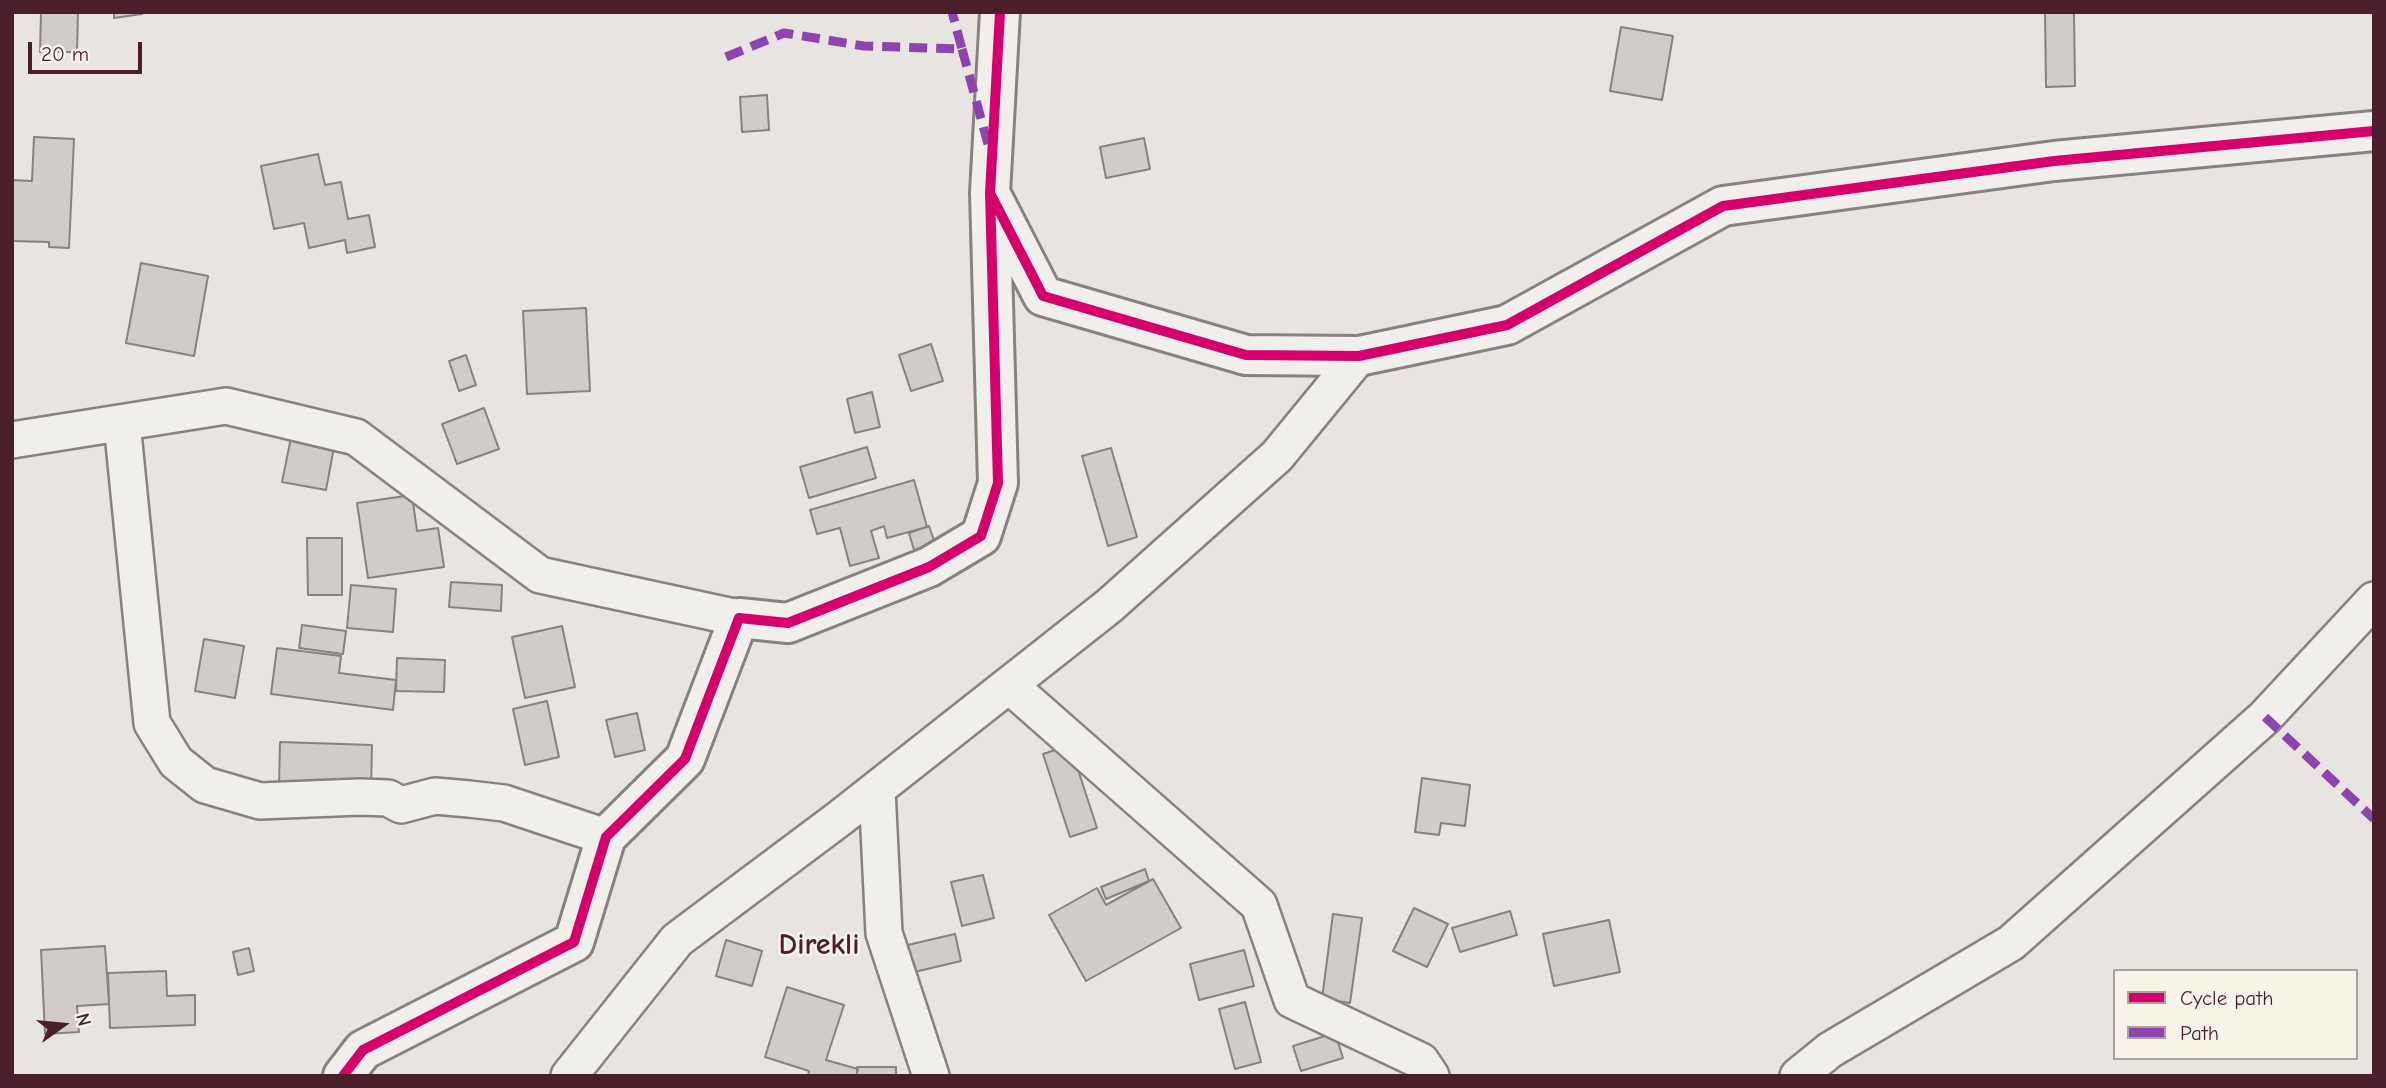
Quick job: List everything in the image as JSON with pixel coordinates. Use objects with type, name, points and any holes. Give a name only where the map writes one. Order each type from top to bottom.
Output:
[{"type":"street","points":[[12,440],[226,407],[356,437],[540,575],[739,618],[788,623],[929,567],[981,536],[998,483],[990,193],[1000,12]]},
{"type":"street","points":[[990,193],[1044,296],[1246,355],[1359,356],[1507,325],[1723,206],[2054,161],[2374,131]]},
{"type":"street","points":[[569,1076],[677,940],[877,789],[1110,606],[1277,456],[1359,356]]},
{"type":"street","points":[[122,423],[152,723],[176,762],[205,785],[260,801],[360,797],[388,798],[401,805],[435,796],[469,799],[504,803],[607,837]]},
{"type":"street","points":[[1798,1076],[1830,1051],[2011,943],[2265,717],[2374,600]]},
{"type":"street","points":[[343,1076],[363,1050],[574,942],[607,837],[685,759],[739,618]]},
{"type":"street","points":[[1009,685],[1259,905],[1292,1000],[1421,1061],[1431,1076]]},
{"type":"street","points":[[877,789],[884,933],[931,1076]]},
{"type":"building","points":[[41,12],[78,12],[77,52],[40,52]]},
{"type":"building","points":[[114,12],[142,12],[142,14],[114,18]]},
{"type":"building","points":[[2045,12],[2074,12],[2075,86],[2046,87]]},
{"type":"building","points":[[1621,27],[1673,36],[1662,100],[1610,91]]},
{"type":"building","points":[[767,95],[769,130],[742,132],[740,97]]},
{"type":"building","points":[[34,137],[74,139],[69,248],[49,247],[49,242],[12,241],[12,180],[32,181]]},
{"type":"building","points":[[1144,138],[1150,169],[1106,178],[1100,147]]},
{"type":"building","points":[[318,154],[325,185],[341,182],[348,219],[369,215],[375,247],[347,253],[345,240],[309,248],[304,223],[274,229],[261,166]]},
{"type":"building","points":[[141,263],[208,276],[194,356],[126,343]]},
{"type":"building","points":[[586,308],[590,391],[527,394],[523,311]]},
{"type":"building","points":[[931,344],[943,381],[911,391],[899,355]]},
{"type":"building","points":[[466,355],[476,385],[459,391],[449,361]]},
{"type":"building","points":[[872,392],[880,427],[855,433],[847,399]]},
{"type":"building","points":[[484,408],[499,449],[457,464],[442,424]]},
{"type":"building","points":[[294,423],[337,431],[326,490],[282,482]]},
{"type":"building","points":[[867,447],[876,478],[809,498],[800,467]]},
{"type":"building","points":[[1111,448],[1137,537],[1108,546],[1082,456]]},
{"type":"building","points":[[914,480],[927,527],[887,538],[884,526],[871,531],[879,558],[850,566],[840,528],[817,534],[810,510]]},
{"type":"building","points":[[412,495],[417,531],[438,528],[444,567],[368,578],[357,503]]},
{"type":"building","points":[[929,526],[935,543],[914,550],[909,533]]},
{"type":"building","points":[[307,538],[342,538],[342,595],[308,595]]},
{"type":"building","points":[[451,582],[502,585],[501,611],[449,607]]},
{"type":"building","points":[[351,585],[396,589],[393,632],[347,628]]},
{"type":"building","points":[[302,625],[346,631],[343,654],[299,648]]},
{"type":"building","points":[[562,626],[575,687],[525,698],[512,637]]},
{"type":"building","points":[[204,639],[244,646],[235,698],[195,691]]},
{"type":"building","points":[[277,648],[341,656],[339,673],[396,680],[393,710],[271,694]]},
{"type":"building","points":[[397,658],[445,660],[444,692],[396,691]]},
{"type":"building","points":[[547,701],[559,757],[525,765],[513,709]]},
{"type":"building","points":[[637,713],[645,750],[615,757],[606,720]]},
{"type":"building","points":[[280,742],[372,745],[371,791],[279,787]]},
{"type":"building","points":[[1070,745],[1097,828],[1070,837],[1043,754]]},
{"type":"building","points":[[1422,778],[1470,785],[1465,826],[1441,823],[1439,835],[1415,832]]},
{"type":"building","points":[[1145,869],[1149,881],[1106,899],[1101,887]]},
{"type":"building","points":[[983,875],[994,918],[962,926],[951,882]]},
{"type":"building","points":[[1153,879],[1181,928],[1086,981],[1049,915],[1097,888],[1106,905]]},
{"type":"building","points":[[1414,908],[1448,924],[1427,967],[1393,951]]},
{"type":"building","points":[[1510,911],[1517,935],[1460,952],[1452,928]]},
{"type":"building","points":[[1333,914],[1362,918],[1350,1003],[1322,999]]},
{"type":"building","points":[[1609,920],[1620,972],[1554,986],[1543,934]]},
{"type":"building","points":[[955,934],[961,961],[906,974],[899,947]]},
{"type":"building","points":[[726,940],[762,951],[752,986],[716,976]]},
{"type":"building","points":[[105,946],[109,1004],[77,1006],[79,1032],[45,1034],[41,950]]},
{"type":"building","points":[[249,948],[254,971],[238,975],[233,952]]},
{"type":"building","points":[[1244,950],[1254,986],[1199,1000],[1190,964]]},
{"type":"building","points":[[166,971],[167,996],[195,995],[195,1025],[110,1028],[108,973]]},
{"type":"building","points":[[787,987],[844,1005],[826,1060],[858,1069],[856,1076],[808,1076],[809,1071],[765,1057]]},
{"type":"building","points":[[1245,1002],[1261,1062],[1235,1069],[1219,1009]]},
{"type":"building","points":[[1335,1033],[1343,1058],[1301,1071],[1293,1046]]},
{"type":"building","points":[[857,1067],[896,1067],[896,1076],[857,1076]]},
{"type":"marked path","points":[[726,57],[784,33],[864,46],[962,49],[952,12]]},
{"type":"marked path","points":[[962,49],[988,144]]},
{"type":"marked path","points":[[2265,717],[2374,819]]},
{"type":"cycle path","points":[[343,1076],[363,1050],[574,942],[606,837],[685,759],[739,618],[788,623],[929,567],[981,536],[998,483],[990,193],[1000,12]]},
{"type":"cycle path","points":[[990,193],[1043,296],[1246,355],[1359,356],[1507,325],[1723,206],[2054,161],[2374,131]]},
{"type":"district","name":"Direkli","points":[[819,946]]}]
